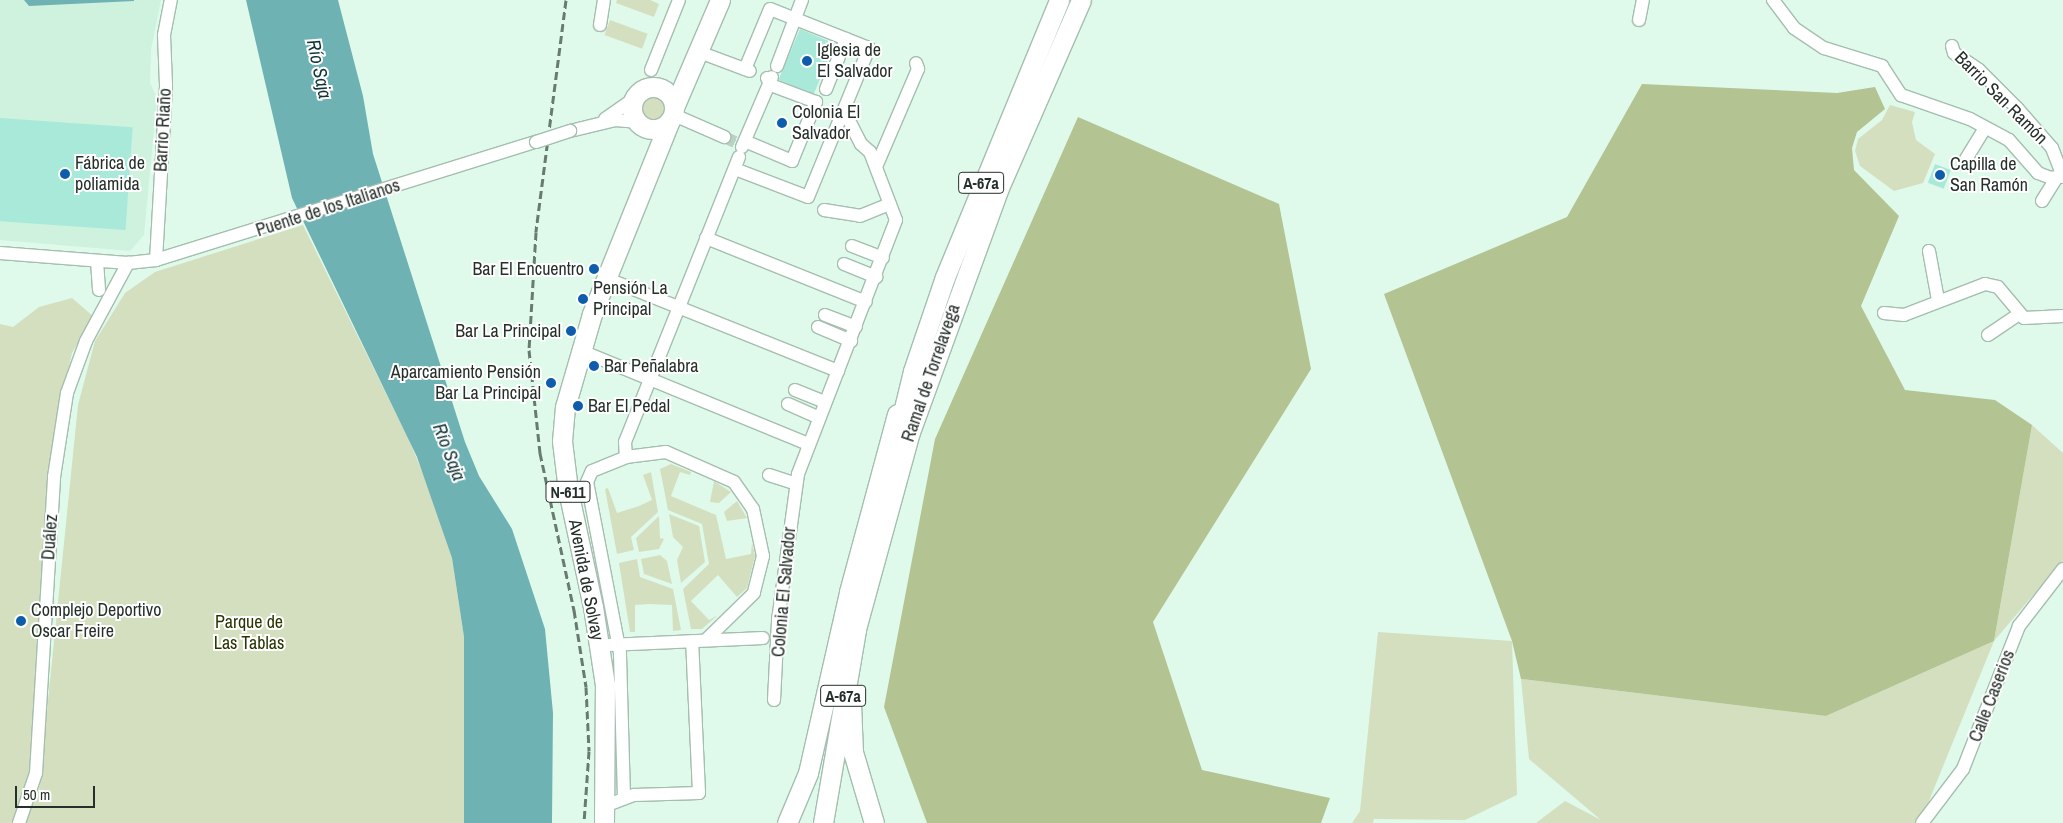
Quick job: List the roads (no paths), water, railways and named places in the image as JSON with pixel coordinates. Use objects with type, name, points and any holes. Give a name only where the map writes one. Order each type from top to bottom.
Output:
[{"type":"highway","name":"Avenida de Solvay","points":[[604,814],[609,644],[568,490],[562,440],[564,407],[579,350],[720,0]]},
{"type":"highway","name":"Ramal de Torrelavega","points":[[812,823],[826,732],[853,599],[914,371],[983,178],[1060,0]]},
{"type":"highway","name":"Ramal de Torrelavega","points":[[823,823],[856,629],[888,504],[962,284],[1081,0]]},
{"type":"highway","points":[[634,99],[654,78],[696,59]]},
{"type":"highway","points":[[641,125],[661,128],[673,114],[669,93],[654,78]]},
{"type":"highway","name":"N-611","points":[[634,99],[632,108],[641,125]]},
{"type":"highway","name":"Avenida de Solvay","points":[[641,125],[652,153],[649,173]]},
{"type":"highway","points":[[874,823],[853,752],[851,702],[855,664],[902,473],[962,284]]},
{"type":"highway","points":[[787,823],[808,773],[849,592],[899,408],[914,371]]},
{"type":"street","name":"Barrio Riaño","points":[[156,260],[166,85],[164,35],[171,0]]},
{"type":"street","points":[[600,25],[604,0]]},
{"type":"street","points":[[654,78],[679,0]]},
{"type":"street","points":[[626,457],[625,442],[802,0]]},
{"type":"street","points":[[1639,20],[1643,0]]},
{"type":"street","name":"Barrio San Ramón","points":[[1773,0],[1794,28],[1824,48],[1882,66],[1901,95],[1952,111],[2016,146],[2038,173],[2061,177],[2052,148],[2017,108],[1979,70],[1954,53],[1952,46]]},
{"type":"street","points":[[696,59],[748,70],[770,9],[870,48],[808,197],[741,151]]},
{"type":"street","points":[[823,97],[846,39]]},
{"type":"street","points":[[876,167],[918,70],[916,63]]},
{"type":"street","points":[[741,151],[792,161],[816,102],[772,76]]},
{"type":"street","points":[[596,123],[634,99]]},
{"type":"street","name":"Colonia El Salvador","points":[[774,700],[778,620],[796,484],[808,444],[851,341],[895,225],[890,204],[876,167],[844,112]]},
{"type":"street","points":[[673,114],[724,137]]},
{"type":"street","name":"Puente de los Italianos","points":[[0,253],[128,263],[180,255],[596,123]]},
{"type":"street","points":[[596,123],[641,125]]},
{"type":"street","name":"Barrio San Ramón","points":[[1963,164],[1985,128]]},
{"type":"street","points":[[2042,201],[2061,177]]},
{"type":"street","points":[[824,210],[860,216],[890,204]]},
{"type":"street","points":[[706,238],[866,302]]},
{"type":"street","points":[[852,246],[883,258]]},
{"type":"street","points":[[1929,251],[1930,272],[1938,300]]},
{"type":"street","points":[[97,261],[98,290]]},
{"type":"street","name":"Duález","points":[[20,823],[36,773],[54,477],[67,393],[86,341],[128,263]]},
{"type":"street","points":[[844,264],[876,276]]},
{"type":"street","points":[[608,279],[838,371]]},
{"type":"street","points":[[1884,313],[1904,316],[1938,300],[1978,286],[1992,285],[2003,292],[2018,316]]},
{"type":"street","points":[[825,315],[856,327]]},
{"type":"street","points":[[1988,335],[2018,316],[2063,316]]},
{"type":"street","points":[[818,327],[851,341]]},
{"type":"street","points":[[579,350],[808,444]]},
{"type":"street","points":[[795,390],[825,402]]},
{"type":"street","points":[[788,404],[818,418]]},
{"type":"street","points":[[624,798],[609,644],[586,479],[592,471],[626,457],[666,452],[734,482],[753,509],[763,556],[756,588],[706,640]]},
{"type":"street","points":[[769,475],[796,484]]},
{"type":"street","name":"Calle Caserios","points":[[1922,823],[1963,769],[2019,626],[2063,569]]},
{"type":"street","points":[[609,644],[763,638]]},
{"type":"street","points":[[604,814],[624,798],[699,793],[692,641]]},
{"type":"water","points":[[24,0],[134,0],[134,1],[29,6]]},
{"type":"water","name":"Río Saja","points":[[246,0],[338,0],[363,96],[373,154],[465,442],[479,476],[512,529],[545,629],[553,713],[552,823],[464,823],[464,637],[452,558],[417,457],[292,198]]},
{"type":"tunnel","points":[[724,137],[740,144]]},
{"type":"railway","points":[[566,0],[536,232],[529,350],[540,453],[574,610],[586,687],[589,751],[584,823]]},
{"type":"place","name":"Iglesia de El Salvador","points":[[807,61]]},
{"type":"place","name":"Colonia El Salvador","points":[[782,123]]},
{"type":"place","name":"Fábrica de poliamida","points":[[65,174]]},
{"type":"place","name":"Capilla de San Ramón","points":[[1940,175]]},
{"type":"place","name":"Bar El Encuentro","points":[[594,269]]},
{"type":"place","name":"Pensión La Principal","points":[[583,299]]},
{"type":"place","name":"Bar La Principal","points":[[571,331]]},
{"type":"place","name":"Bar Peñalabra","points":[[594,366]]},
{"type":"place","name":"Aparcamiento Pensión Bar La Principal","points":[[551,383]]},
{"type":"place","name":"Bar El Pedal","points":[[578,406]]},
{"type":"place","name":"Complejo Deportivo Oscar Freire","points":[[21,621]]},
{"type":"park label","name":"Parque de Las Tablas","points":[[249,633]]}]
